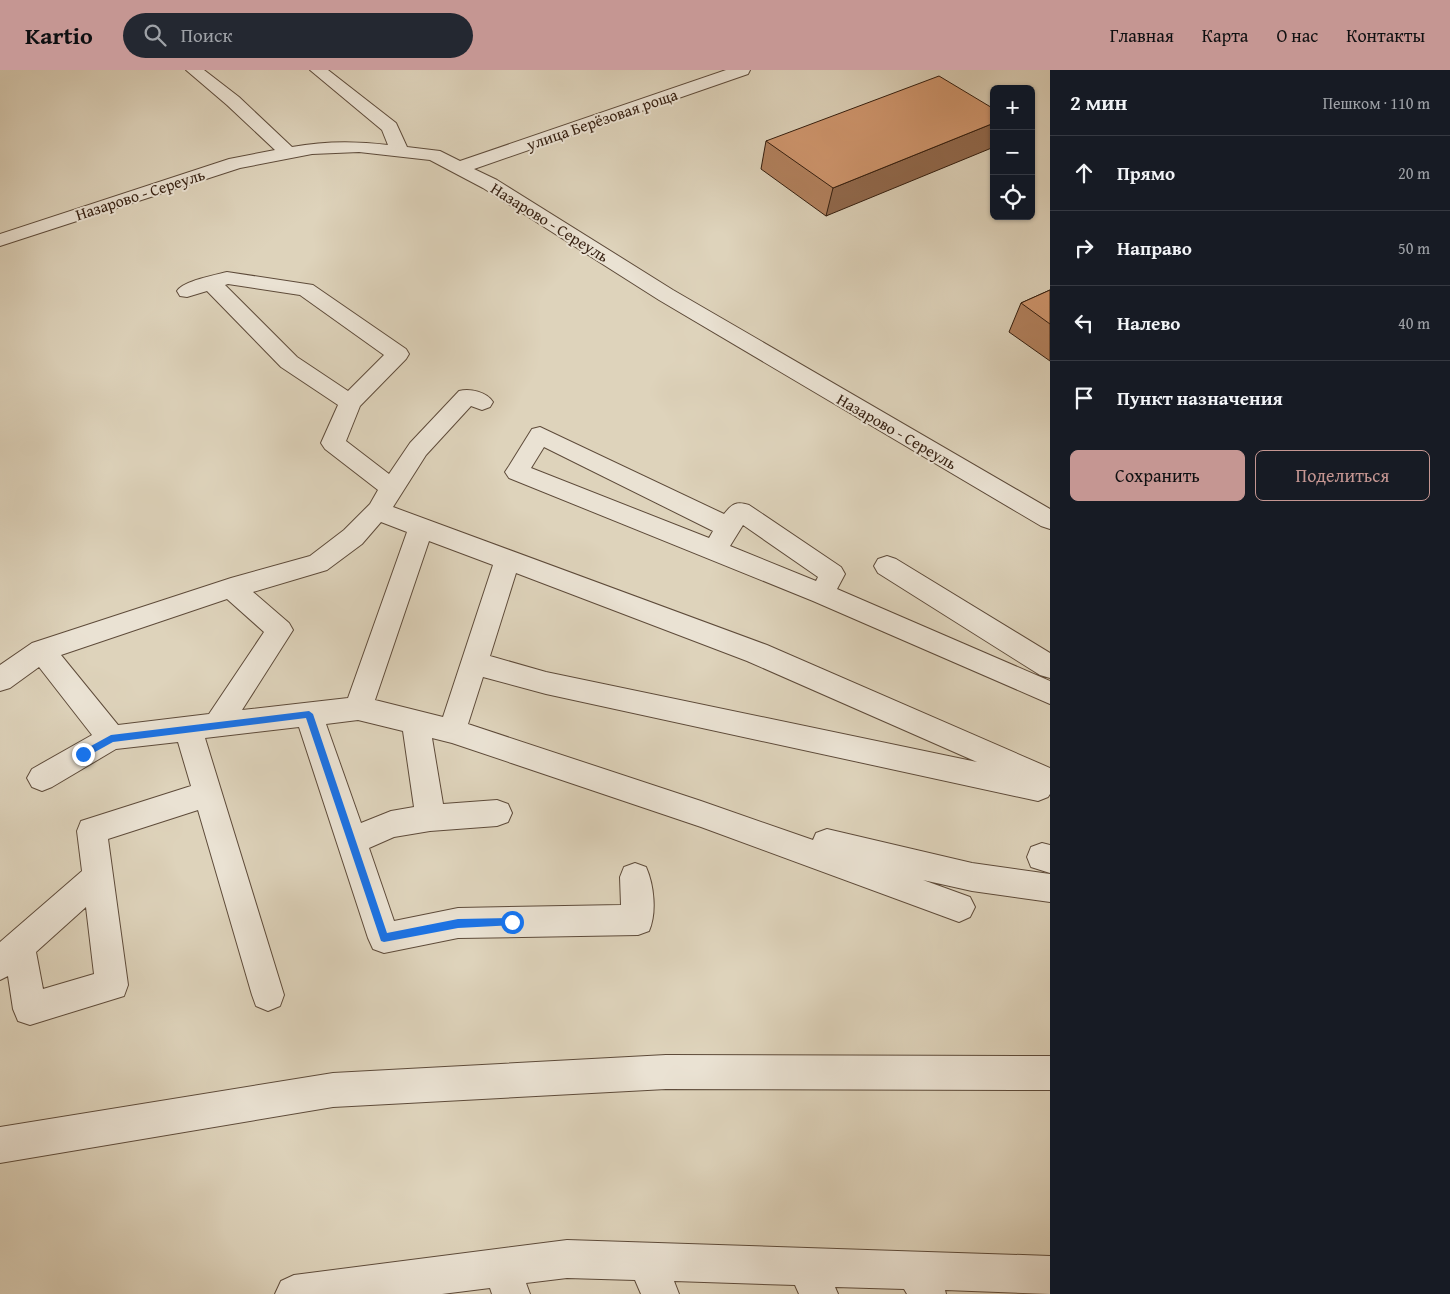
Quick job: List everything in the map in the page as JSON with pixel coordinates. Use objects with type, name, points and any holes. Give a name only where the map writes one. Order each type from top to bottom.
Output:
[{"type":"street","points":[[194,70],[233,101],[288,153]]},
{"type":"street","points":[[318,70],[390,127],[400,151]]},
{"type":"street","name":"улица Берёзовая роща","points":[[461,167],[742,70]]},
{"type":"street","name":"Назарово - Сереуль","points":[[0,240],[236,163],[312,149],[359,147],[434,155],[461,167],[674,300],[1050,520]]},
{"type":"street","points":[[187,291],[226,278],[306,290],[398,354],[350,403],[333,444],[392,488]]},
{"type":"street","points":[[210,282],[289,362],[350,403]]},
{"type":"street","points":[[3,673],[42,651],[231,588],[318,563],[353,537],[377,511],[418,449],[467,396],[482,402]]},
{"type":"street","points":[[728,526],[540,435],[517,472],[822,594],[1050,693]]},
{"type":"street","points":[[377,511],[757,653],[1050,781]]},
{"type":"street","points":[[715,550],[728,526],[740,511],[832,574],[822,594]]},
{"type":"street","points":[[358,708],[421,528]]},
{"type":"street","points":[[452,731],[507,560]]},
{"type":"street","points":[[887,566],[1050,667]]},
{"type":"street","points":[[231,588],[280,630],[203,727],[208,794],[268,995]]},
{"type":"street","points":[[42,651],[111,738]]},
{"type":"street","points":[[474,663],[555,685],[1050,791]]},
{"type":"street","points":[[42,778],[111,738],[358,708],[452,731],[701,814],[960,907]]},
{"type":"street","points":[[309,714],[384,938],[458,923],[638,920],[635,877]]},
{"type":"street","points":[[416,723],[430,818]]},
{"type":"street","points":[[98,877],[9,955],[30,1008],[112,985],[98,877],[92,831],[208,794]]},
{"type":"street","points":[[352,841],[391,824],[430,818],[497,813]]},
{"type":"street","points":[[701,814],[972,877],[1050,888]]},
{"type":"street","points":[[0,1145],[333,1090],[666,1072],[1050,1073]]},
{"type":"street","points":[[294,1294],[506,1281],[567,1259],[654,1278],[921,1282],[1050,1275]]},
{"type":"building","points":[[939,76],[990,107],[990,125],[833,188],[766,141]]},
{"type":"building","points":[[1050,290],[1050,324],[1021,303]]},
{"type":"route","points":[[83,754],[111,738],[309,714],[384,938],[458,923],[512,922]]}]
